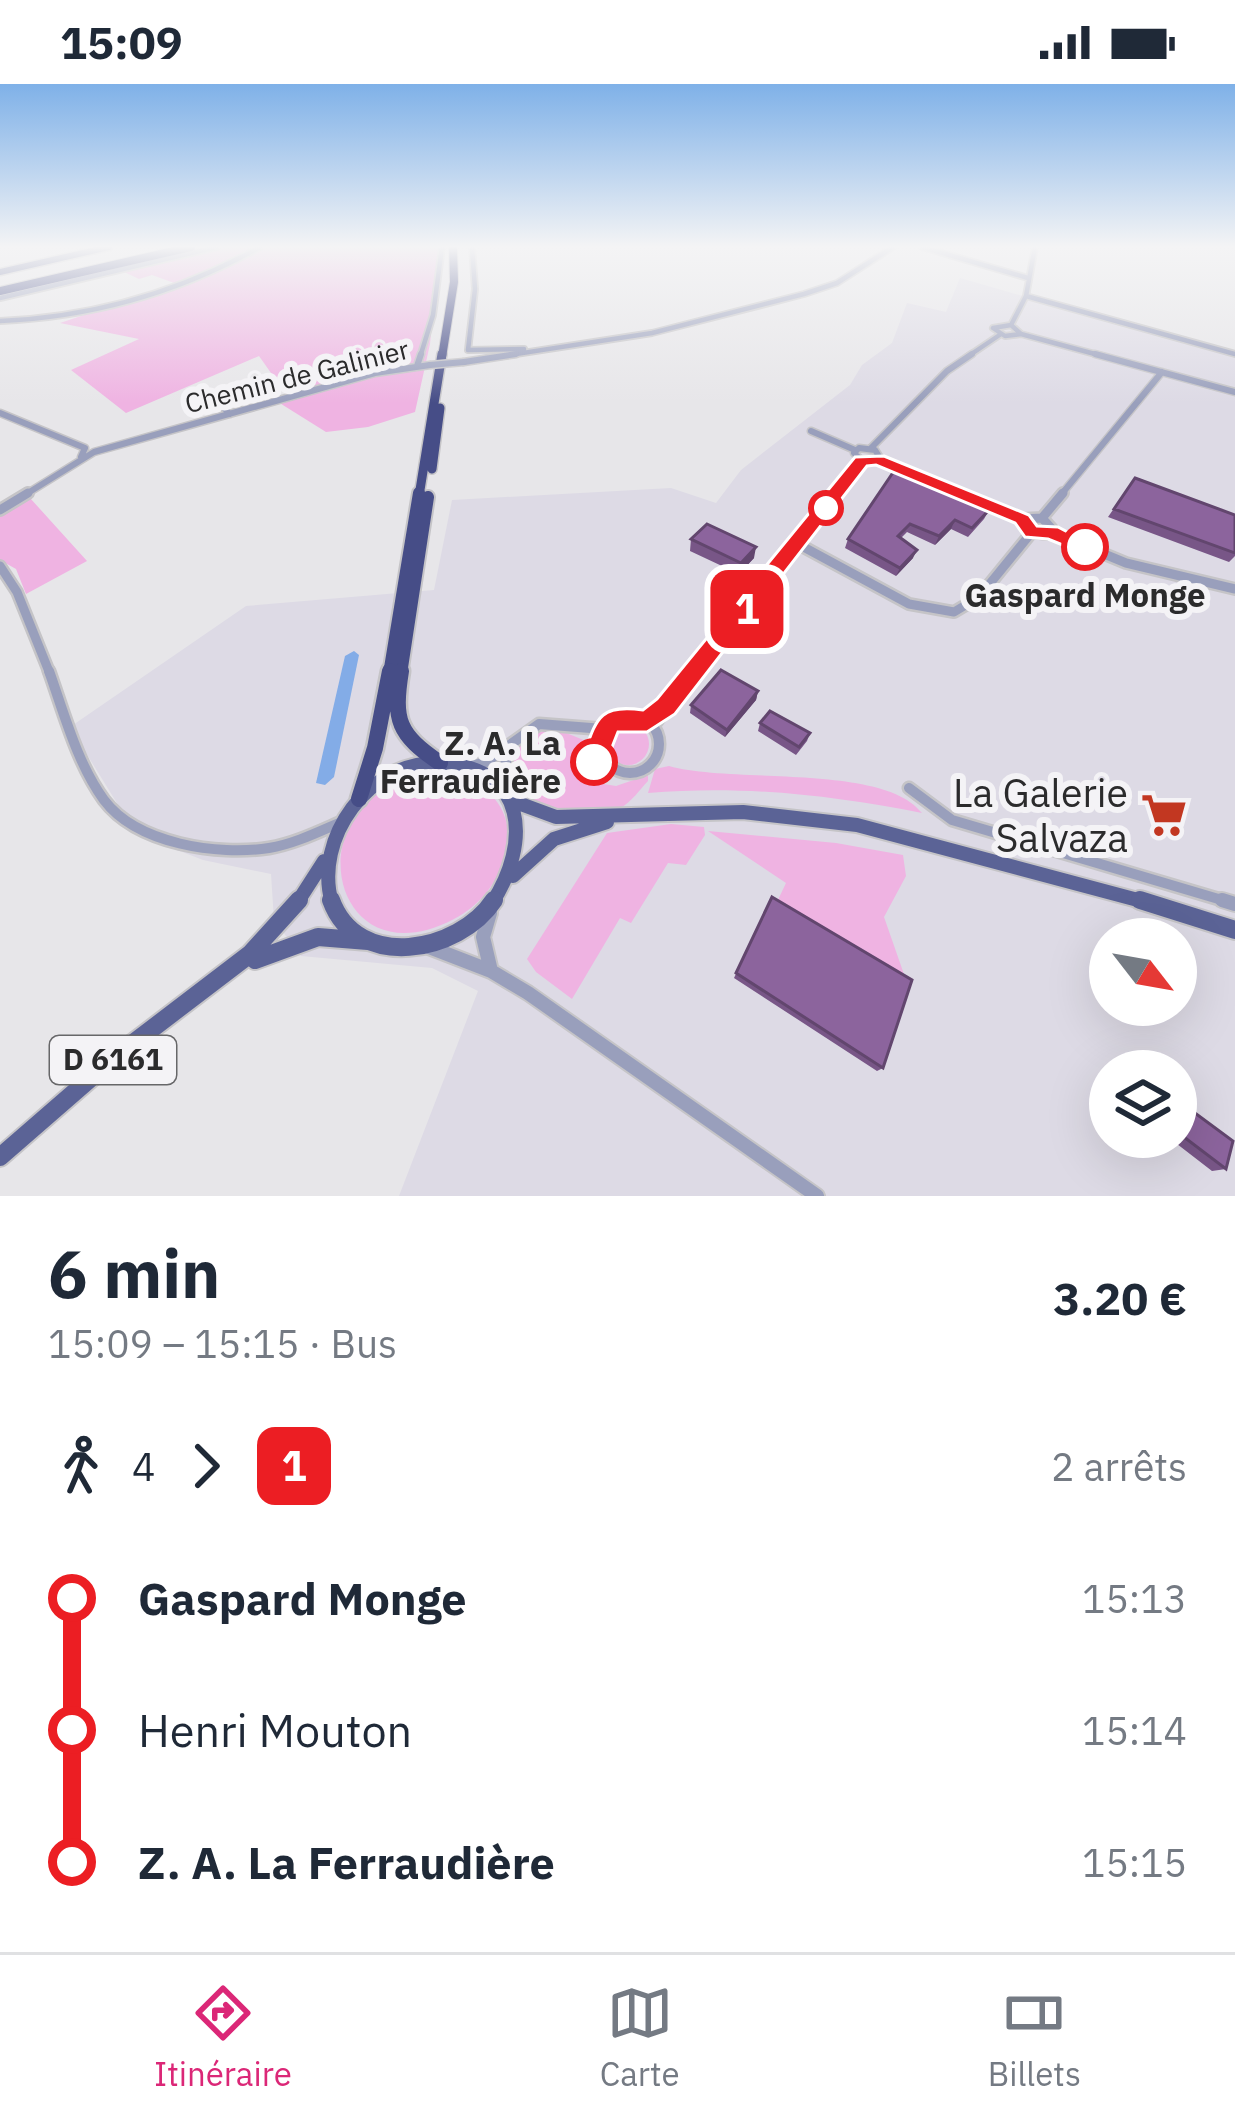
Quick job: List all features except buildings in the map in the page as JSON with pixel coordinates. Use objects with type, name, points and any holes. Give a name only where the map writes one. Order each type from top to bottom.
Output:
[{"type":"highway","points":[[359,799],[375,748],[451,299]]},
{"type":"highway","points":[[440,763],[417,751],[402,732],[395,710],[457,299]]},
{"type":"main road","points":[[620,818],[554,839],[510,879],[493,906],[462,931],[425,946],[369,941],[337,914],[328,896],[327,854],[340,823],[359,799],[397,773],[440,763],[467,767],[507,796],[556,818],[743,812],[857,825],[1101,888],[1235,931]]},
{"type":"main road","points":[[507,796],[520,837],[510,879]]},
{"type":"main road","name":"D 6161","points":[[0,1157],[87,1080],[232,971],[287,921],[327,854]]},
{"type":"main road","name":"D 6161","points":[[232,971],[317,937],[369,941]]},
{"type":"street","points":[[0,321],[61,320],[134,299]]},
{"type":"street","points":[[417,366],[435,299]]},
{"type":"street","points":[[474,299],[468,350],[547,351]]},
{"type":"street","name":"Chemin de Galinier","points":[[0,510],[40,489],[81,457],[230,415],[417,366],[652,333],[782,299]]},
{"type":"street","points":[[1011,325],[1025,299]]},
{"type":"street","points":[[1037,299],[1235,354]]},
{"type":"street","points":[[1001,334],[994,326],[1011,325],[1021,334]]},
{"type":"street","points":[[811,431],[855,450],[871,448],[947,371],[1001,334],[1021,334],[1235,392]]},
{"type":"street","points":[[1042,518],[1162,372]]},
{"type":"street","points":[[216,400],[230,415]]},
{"type":"street","points":[[0,413],[85,448],[81,457]]},
{"type":"street","points":[[871,448],[880,455],[878,460]]},
{"type":"street","points":[[855,450],[861,460]]},
{"type":"street","points":[[861,460],[878,460],[1022,519],[1042,518],[1051,525],[1051,532]]},
{"type":"street","points":[[650,724],[861,460]]},
{"type":"street","points":[[1022,519],[1032,532]]},
{"type":"street","points":[[798,544],[913,606],[938,613],[969,607],[1032,532],[1051,532],[1151,571],[1235,589]]},
{"type":"street","points":[[0,566],[98,793],[117,816],[149,834],[252,854],[285,848],[340,823]]},
{"type":"street","points":[[467,767],[487,762],[539,724],[604,729],[623,718],[650,724]]},
{"type":"street","points":[[584,730],[599,742],[612,765],[639,770],[661,750],[650,724]]},
{"type":"street","points":[[599,742],[604,729]]},
{"type":"street","points":[[507,796],[504,766],[516,737]]},
{"type":"street","points":[[909,788],[952,820],[1235,904]]},
{"type":"street","points":[[491,971],[483,937],[493,906]]},
{"type":"street","points":[[425,946],[506,980],[817,1196]]},
{"type":"shaded area","points":[[132,299],[435,299],[415,412],[368,427],[326,432],[278,402],[288,397],[259,356],[126,413],[71,370],[139,339],[60,323]]},
{"type":"shaded area","points":[[951,299],[1033,299],[1235,357],[1235,1196],[399,1196],[478,991],[432,968],[301,956],[274,920],[271,874],[203,860],[136,834],[70,727],[246,606],[434,590],[452,500],[671,488],[716,503],[741,470],[850,385],[862,365],[892,343],[907,303],[946,312]]},
{"type":"shaded area","points":[[30,498],[87,561],[26,594],[16,569],[0,560],[0,512]]},
{"type":"shaded area","points":[[628,723],[643,729],[649,744],[643,759],[628,765],[613,759],[607,744],[613,729]]},
{"type":"shaded area","points":[[559,730],[586,741],[582,764],[597,783],[616,786],[648,775],[648,781],[628,803],[613,810],[562,809],[537,803],[518,788],[509,761],[528,737]]},
{"type":"shaded area","points":[[669,766],[875,787],[902,797],[922,813],[786,793],[648,793],[655,769]]},
{"type":"shaded area","points":[[446,772],[487,791],[503,812],[508,841],[502,867],[479,901],[454,919],[410,933],[375,926],[352,905],[341,875],[344,841],[361,808],[395,784]]},
{"type":"shaded area","points":[[671,824],[704,827],[705,835],[686,865],[668,863],[631,923],[620,918],[572,999],[536,972],[527,959],[607,833]]},
{"type":"shaded area","points":[[708,831],[836,843],[903,855],[906,876],[884,917],[906,980],[776,904],[786,883]]},
{"type":"water","points":[[354,651],[359,655],[334,777],[325,785],[316,783],[345,656]]},
{"type":"bus line","name":"1","points":[[594,762],[601,750],[600,735],[609,724],[633,717],[647,722],[666,707],[861,460],[878,460],[1022,519],[1022,526],[1032,532],[1051,532],[1085,547]]},
{"type":"place","name":"Gaspard Monge","points":[[1085,547]]},
{"type":"place","name":"Z. A. La Ferraudière","points":[[594,762]]},
{"type":"place","name":"La Galerie Salvaza","points":[[1164,815]]}]
